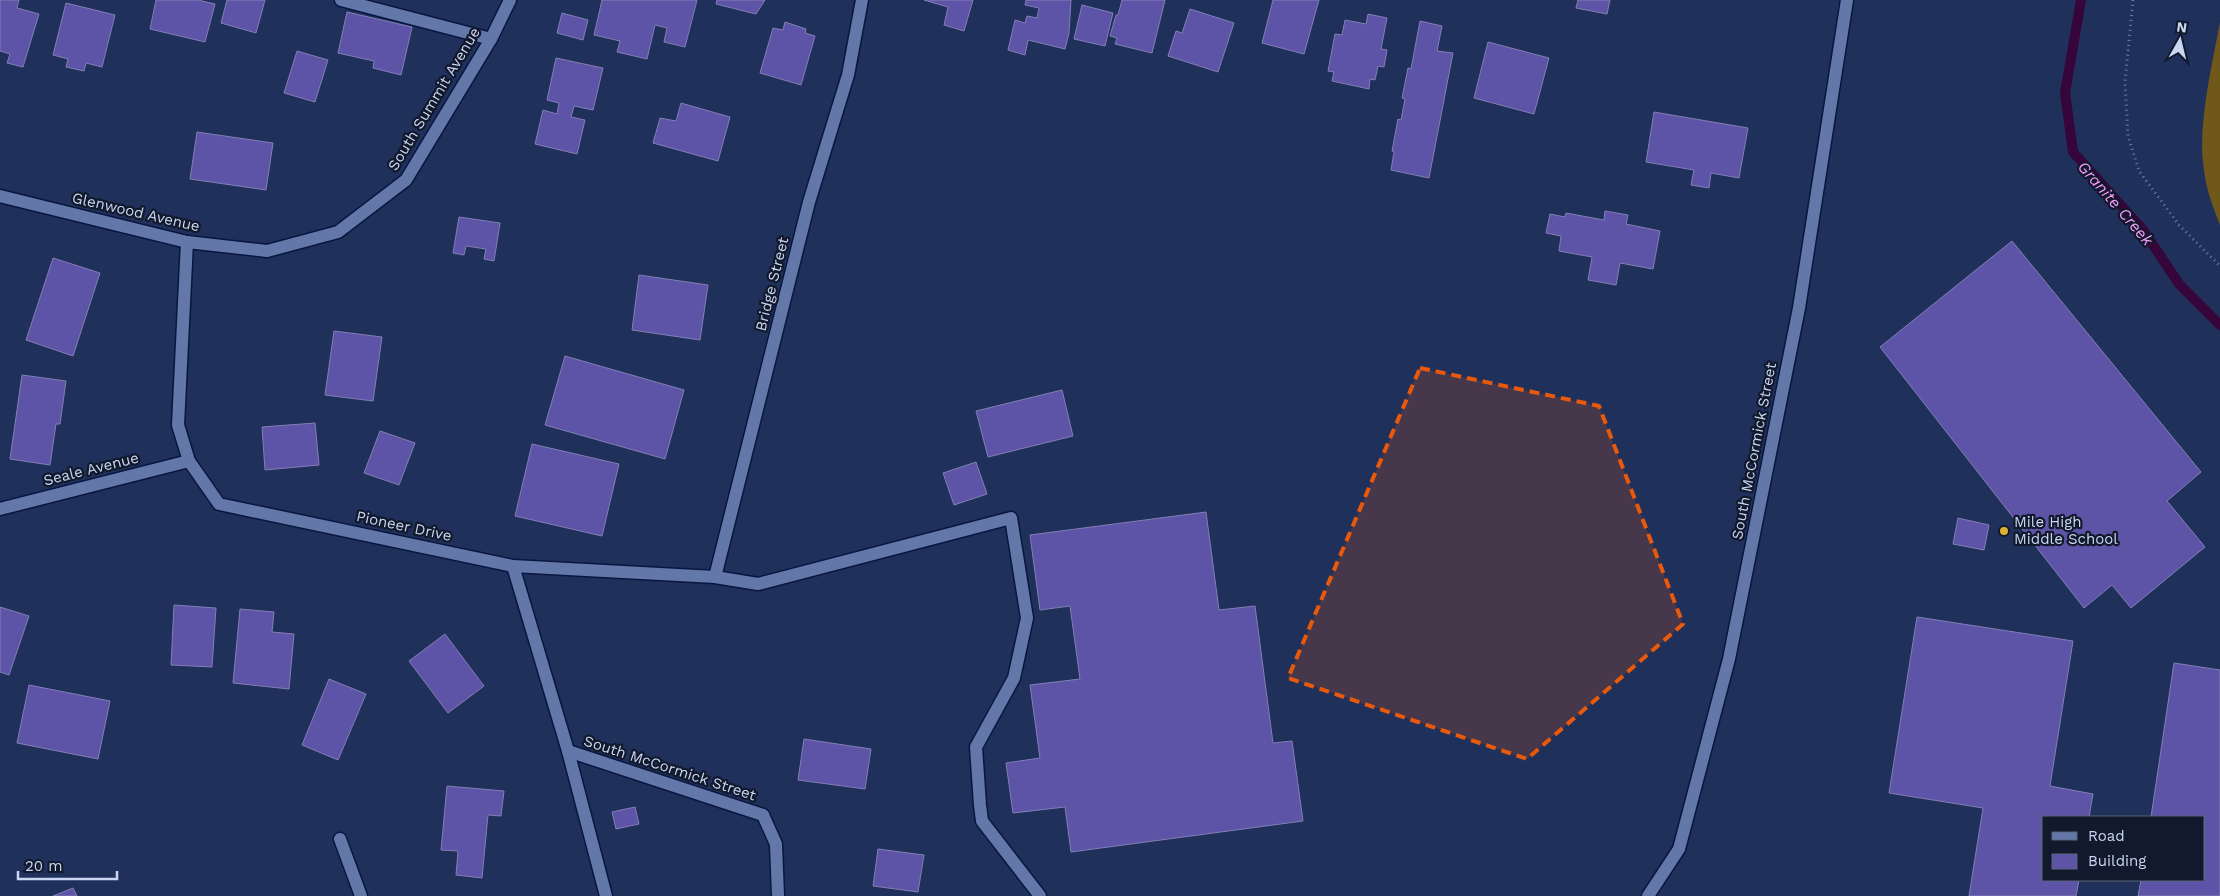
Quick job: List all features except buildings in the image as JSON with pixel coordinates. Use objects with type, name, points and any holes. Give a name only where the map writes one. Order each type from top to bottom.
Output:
[{"type":"street","points":[[341,0],[491,39]]},
{"type":"street","name":"South Summit Avenue","points":[[267,252],[338,232],[406,180],[491,39],[510,0]]},
{"type":"street","name":"Bridge Street","points":[[715,577],[809,202],[848,75],[862,0]]},
{"type":"street","name":"South McCormick Street","points":[[1648,896],[1679,849],[1729,660],[1799,308],[1847,0]]},
{"type":"street","name":"Glenwood Avenue","points":[[0,196],[187,242],[267,252]]},
{"type":"street","name":"Pioneer Drive","points":[[187,242],[178,425],[189,461],[219,504],[513,566],[715,577],[758,584],[1011,518],[1027,618],[1014,678],[976,747],[982,821],[1040,896]]},
{"type":"street","name":"Seale Avenue","points":[[0,509],[189,461]]},
{"type":"street","points":[[513,566],[568,751],[606,896]]},
{"type":"street","name":"South McCormick Street","points":[[568,751],[763,815],[776,844],[778,896]]},
{"type":"street","points":[[340,839],[361,896]]},
{"type":"path","points":[[2133,0],[2125,82],[2128,136],[2138,171],[2180,225],[2220,266]]},
{"type":"highlighted area","points":[[1420,368],[1599,406],[1683,624],[1527,759],[1288,678]]},
{"type":"shaded area","points":[[2220,22],[2220,225],[2206,184],[2202,153],[2202,134],[2206,96]]},
{"type":"waterway","name":"Granite Creek","points":[[2081,0],[2065,93],[2073,152],[2143,230],[2179,284],[2220,325]]},
{"type":"place","name":"Mile High Middle School","points":[[2004,531]]}]
